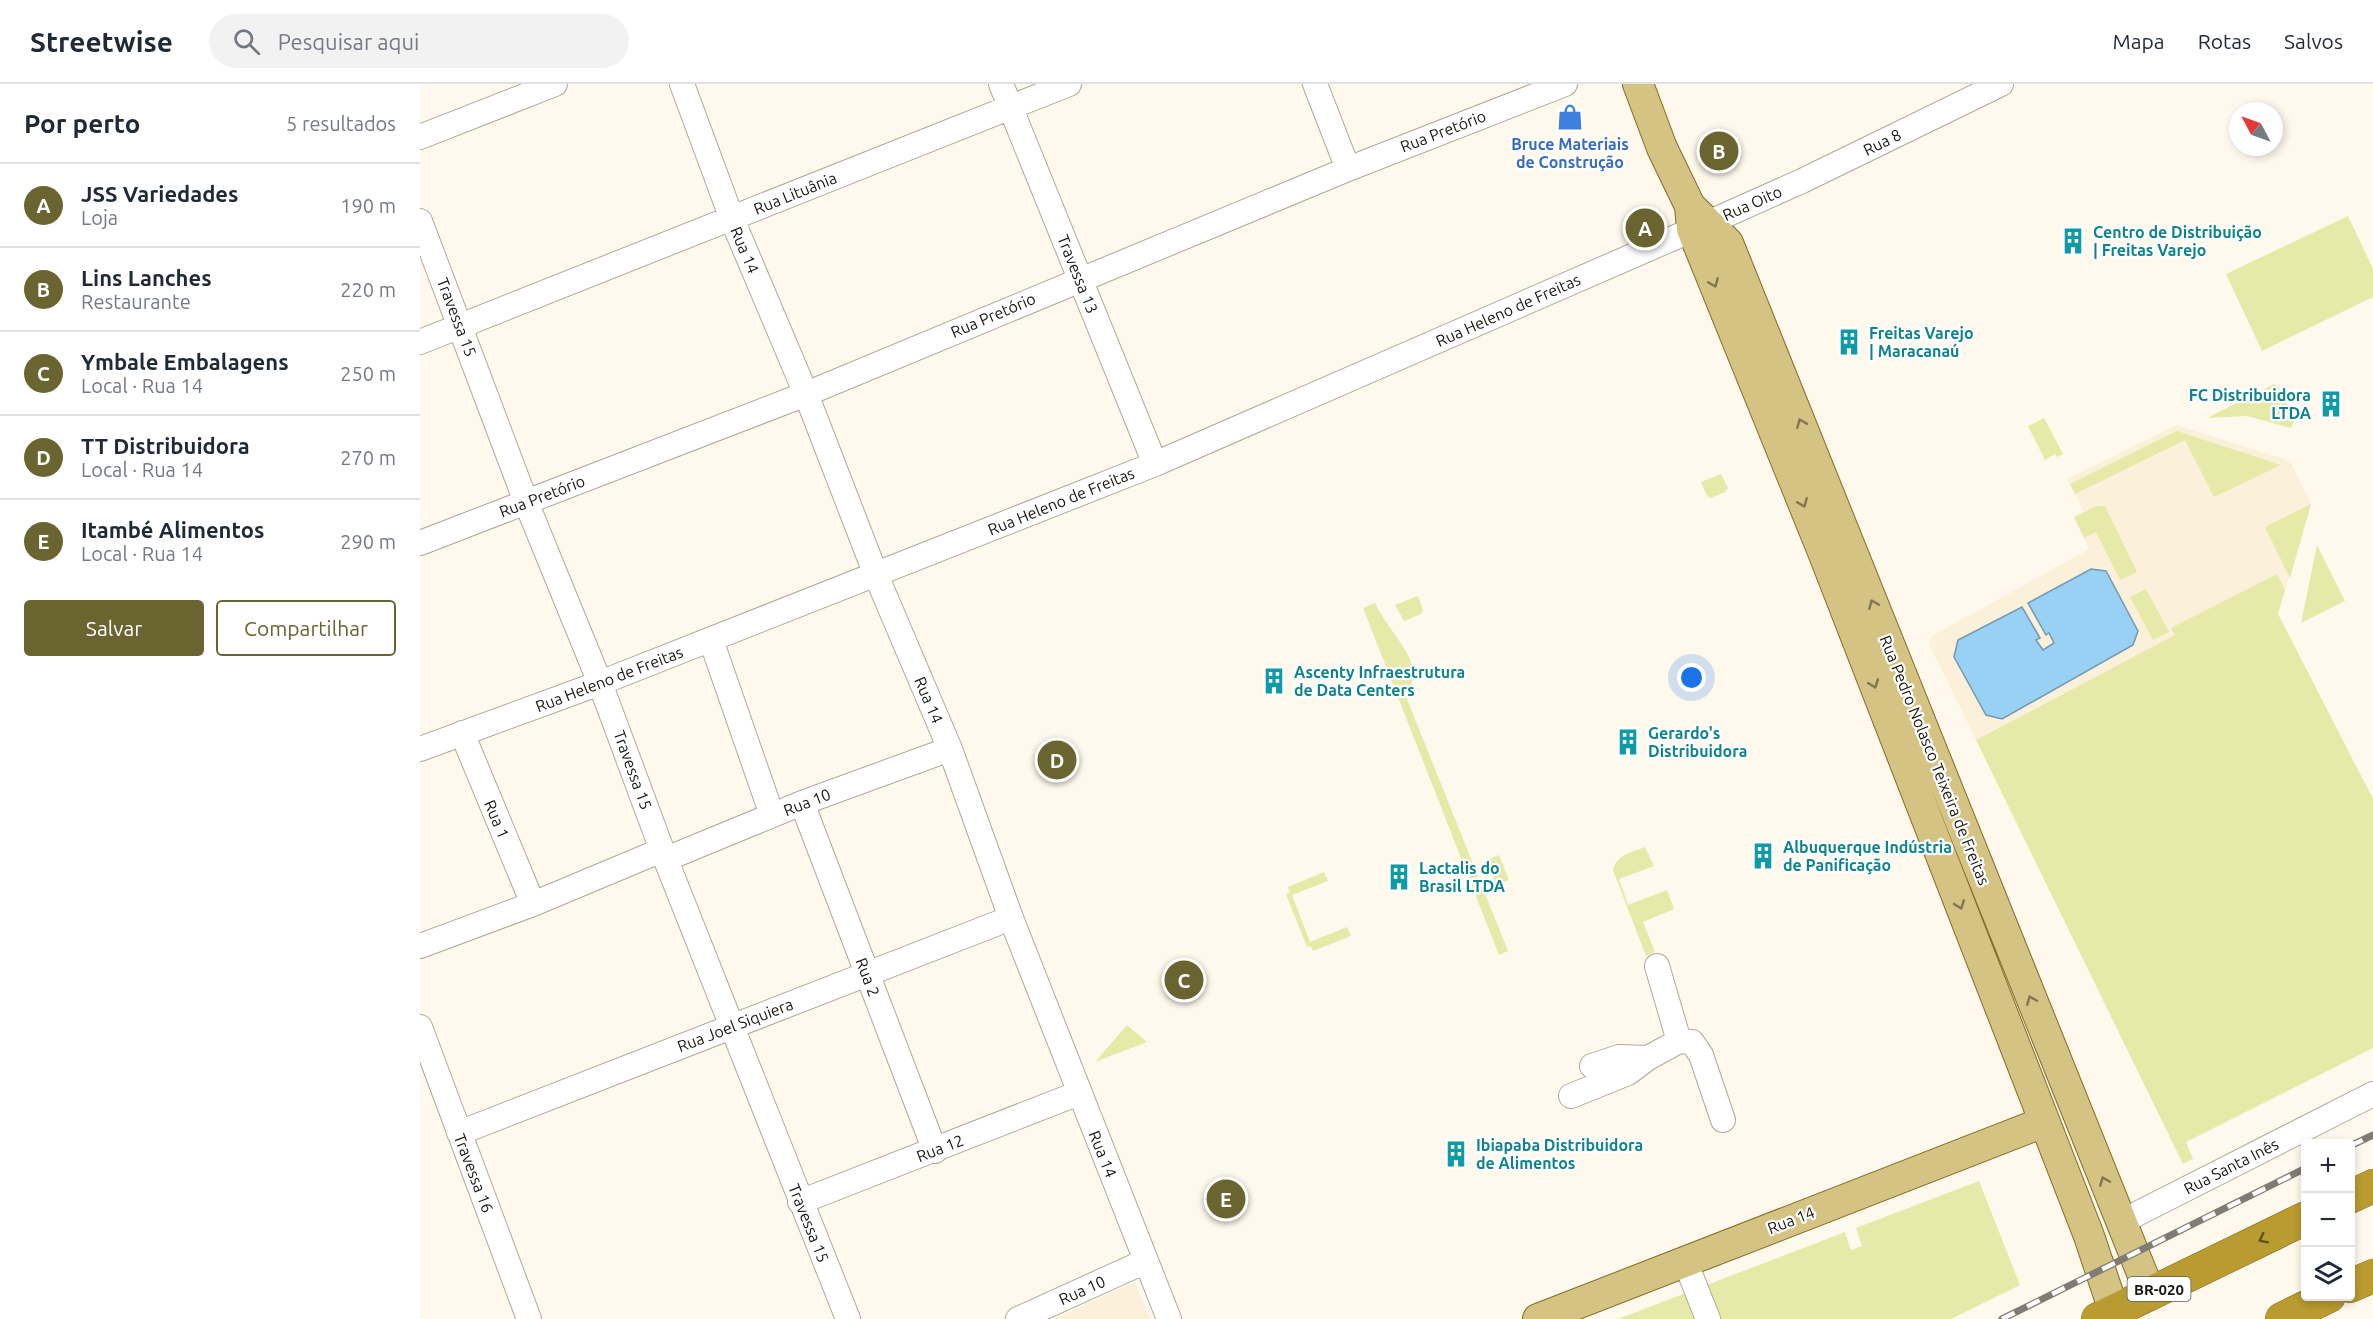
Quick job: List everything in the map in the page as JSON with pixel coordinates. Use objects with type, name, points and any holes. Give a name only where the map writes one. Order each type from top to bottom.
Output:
[{"type":"highway","points":[[2355,1195],[2373,1186]]},
{"type":"highway","name":"BR-020","points":[[2106,1315],[2301,1220]]},
{"type":"highway","points":[[2355,1284],[2373,1275]]},
{"type":"highway","points":[[2282,1319],[2319,1301]]},
{"type":"main road","name":"Rua Pedro Nolasco Teixeira de Freitas","points":[[1638,84],[1662,148],[1698,221],[1823,552],[2089,1236],[2106,1315]]},
{"type":"main road","name":"Rua Pedro Nolasco Teixeira de Freitas","points":[[1698,221],[1728,243],[1967,843],[2150,1293]]},
{"type":"main road","points":[[1940,852],[1967,843]]},
{"type":"main road","name":"Rua 14","points":[[1538,1319],[2044,1122]]},
{"type":"street","points":[[420,137],[555,84]]},
{"type":"street","name":"Rua 14","points":[[682,84],[732,219],[806,394],[876,575],[950,749],[1011,918],[1169,1319]]},
{"type":"street","name":"Travessa 13","points":[[1001,84],[1155,464]]},
{"type":"street","name":"Rua Lituânia","points":[[420,342],[1069,84]]},
{"type":"street","points":[[1315,84],[1348,169]]},
{"type":"street","name":"Rua Pretório","points":[[420,543],[806,394],[1348,169],[1565,84]]},
{"type":"street","points":[[1958,93],[2001,84]]},
{"type":"street","name":"Rua 8","points":[[1802,181],[1958,93]]},
{"type":"street","name":"Rua Oito","points":[[1698,221],[1802,181]]},
{"type":"street","name":"Travessa 15","points":[[420,221],[526,502],[600,683],[664,855],[848,1319]]},
{"type":"street","name":"Rua Heleno de Freitas","points":[[420,749],[711,640],[1155,464],[1698,221]]},
{"type":"street","points":[[711,640],[772,815]]},
{"type":"street","name":"Rua 1","points":[[462,733],[533,904]]},
{"type":"street","name":"Rua 10","points":[[420,946],[950,749]]},
{"type":"street","name":"Rua 2","points":[[802,803],[935,1151]]},
{"type":"street","name":"Rua Joel Siquiera","points":[[459,1132],[1011,918]]},
{"type":"street","points":[[1657,966],[1679,1041]]},
{"type":"street","name":"Travessa 16","points":[[420,1027],[529,1319]]},
{"type":"street","points":[[1571,1096],[1628,1073],[1648,1058],[1679,1041],[1692,1042],[1701,1055],[1723,1120]]},
{"type":"street","points":[[1592,1066],[1619,1057],[1648,1058]]},
{"type":"street","name":"Rua 12","points":[[800,1202],[1079,1094]]},
{"type":"street","name":"Rua Santa Inês","points":[[2121,1222],[2373,1094]]},
{"type":"street","name":"Rua 10","points":[[1018,1319],[1146,1261]]},
{"type":"street","points":[[1685,1261],[1708,1319]]},
{"type":"shaded area","points":[[2176,425],[2290,461],[2311,504],[2285,590],[2277,574],[2172,628],[2176,635],[1976,740],[1929,644],[1932,636],[2089,549],[2074,517],[2084,512],[2067,479]]},
{"type":"shaded area","points":[[1135,1282],[1150,1319],[1054,1319],[1117,1290]]},
{"type":"green space","points":[[2348,216],[2373,269],[2373,297],[2262,351],[2226,274]]},
{"type":"green space","points":[[2274,384],[2278,387],[2295,420],[2291,428],[2247,416],[2207,418]]},
{"type":"green space","points":[[2044,418],[2063,454],[2057,457],[2055,454],[2045,460],[2028,426]]},
{"type":"green space","points":[[2177,431],[2281,465],[2214,497],[2185,440],[2075,494],[2070,484]]},
{"type":"green space","points":[[1721,474],[1728,488],[1725,492],[1711,498],[1707,496],[1701,482]]},
{"type":"green space","points":[[2311,504],[2290,578],[2265,527]]},
{"type":"green space","points":[[2097,506],[2105,506],[2137,572],[2120,580],[2096,532],[2084,538],[2074,517]]},
{"type":"green space","points":[[2317,545],[2345,601],[2301,623]]},
{"type":"green space","points":[[2277,574],[2285,590],[2278,614],[2373,799],[2373,1048],[2186,1142],[2193,1159],[2183,1164],[1976,740],[2175,635],[2171,628]]},
{"type":"green space","points":[[2146,589],[2169,632],[2153,640],[2130,597]]},
{"type":"green space","points":[[1418,596],[1423,610],[1421,614],[1404,621],[1395,605]]},
{"type":"green space","points":[[1375,603],[1403,646],[1411,663],[1413,678],[1407,699],[1508,951],[1499,955],[1363,608]]},
{"type":"green space","points":[[1645,847],[1654,866],[1619,879],[1628,905],[1667,890],[1674,909],[1643,922],[1655,952],[1646,956],[1613,870],[1621,857]]},
{"type":"green space","points":[[1499,855],[1509,880],[1496,885],[1487,860]]},
{"type":"green space","points":[[1324,872],[1328,881],[1292,895],[1310,942],[1347,927],[1351,936],[1313,951],[1311,946],[1307,947],[1286,894],[1290,892],[1288,887]]},
{"type":"green space","points":[[1127,1025],[1147,1042],[1095,1062]]},
{"type":"green space","points":[[1979,1181],[2020,1285],[1951,1319],[1618,1319],[1845,1232],[1851,1250],[1862,1246],[1856,1228]]},
{"type":"water","points":[[2091,569],[2106,571],[2138,631],[2133,645],[2002,719],[1986,715],[1954,657],[1958,640],[2022,607],[2040,638],[2036,640],[2043,650],[2054,643],[2049,633],[2046,635],[2028,603]]},
{"type":"railway","points":[[2355,1144],[2373,1135]]},
{"type":"railway","points":[[2002,1319],[2301,1170]]},
{"type":"place","name":"Bruce Materiais de Construção","points":[[1570,117]]},
{"type":"place","name":"Lins Lanches","points":[[1719,151]]},
{"type":"place","name":"JSS Variedades","points":[[1645,228]]},
{"type":"place","name":"Centro de Distribuição | Freitas Varejo","points":[[2073,241]]},
{"type":"place","name":"Freitas Varejo | Maracanaú","points":[[1849,342]]},
{"type":"place","name":"FC Distribuidora LTDA","points":[[2331,404]]},
{"type":"place","name":"Ascenty Infraestrutura de Data Centers","points":[[1274,681]]},
{"type":"place","name":"Gerardo's Distribuidora","points":[[1628,742]]},
{"type":"place","name":"TT Distribuidora","points":[[1057,760]]},
{"type":"place","name":"Albuquerque Indústria de Panificação","points":[[1763,856]]},
{"type":"place","name":"Lactalis do Brasil LTDA","points":[[1399,877]]},
{"type":"place","name":"Ymbale Embalagens","points":[[1184,980]]},
{"type":"place","name":"Ibiapaba Distribuidora de Alimentos","points":[[1456,1154]]},
{"type":"place","name":"Itambé Alimentos","points":[[1226,1199]]}]
